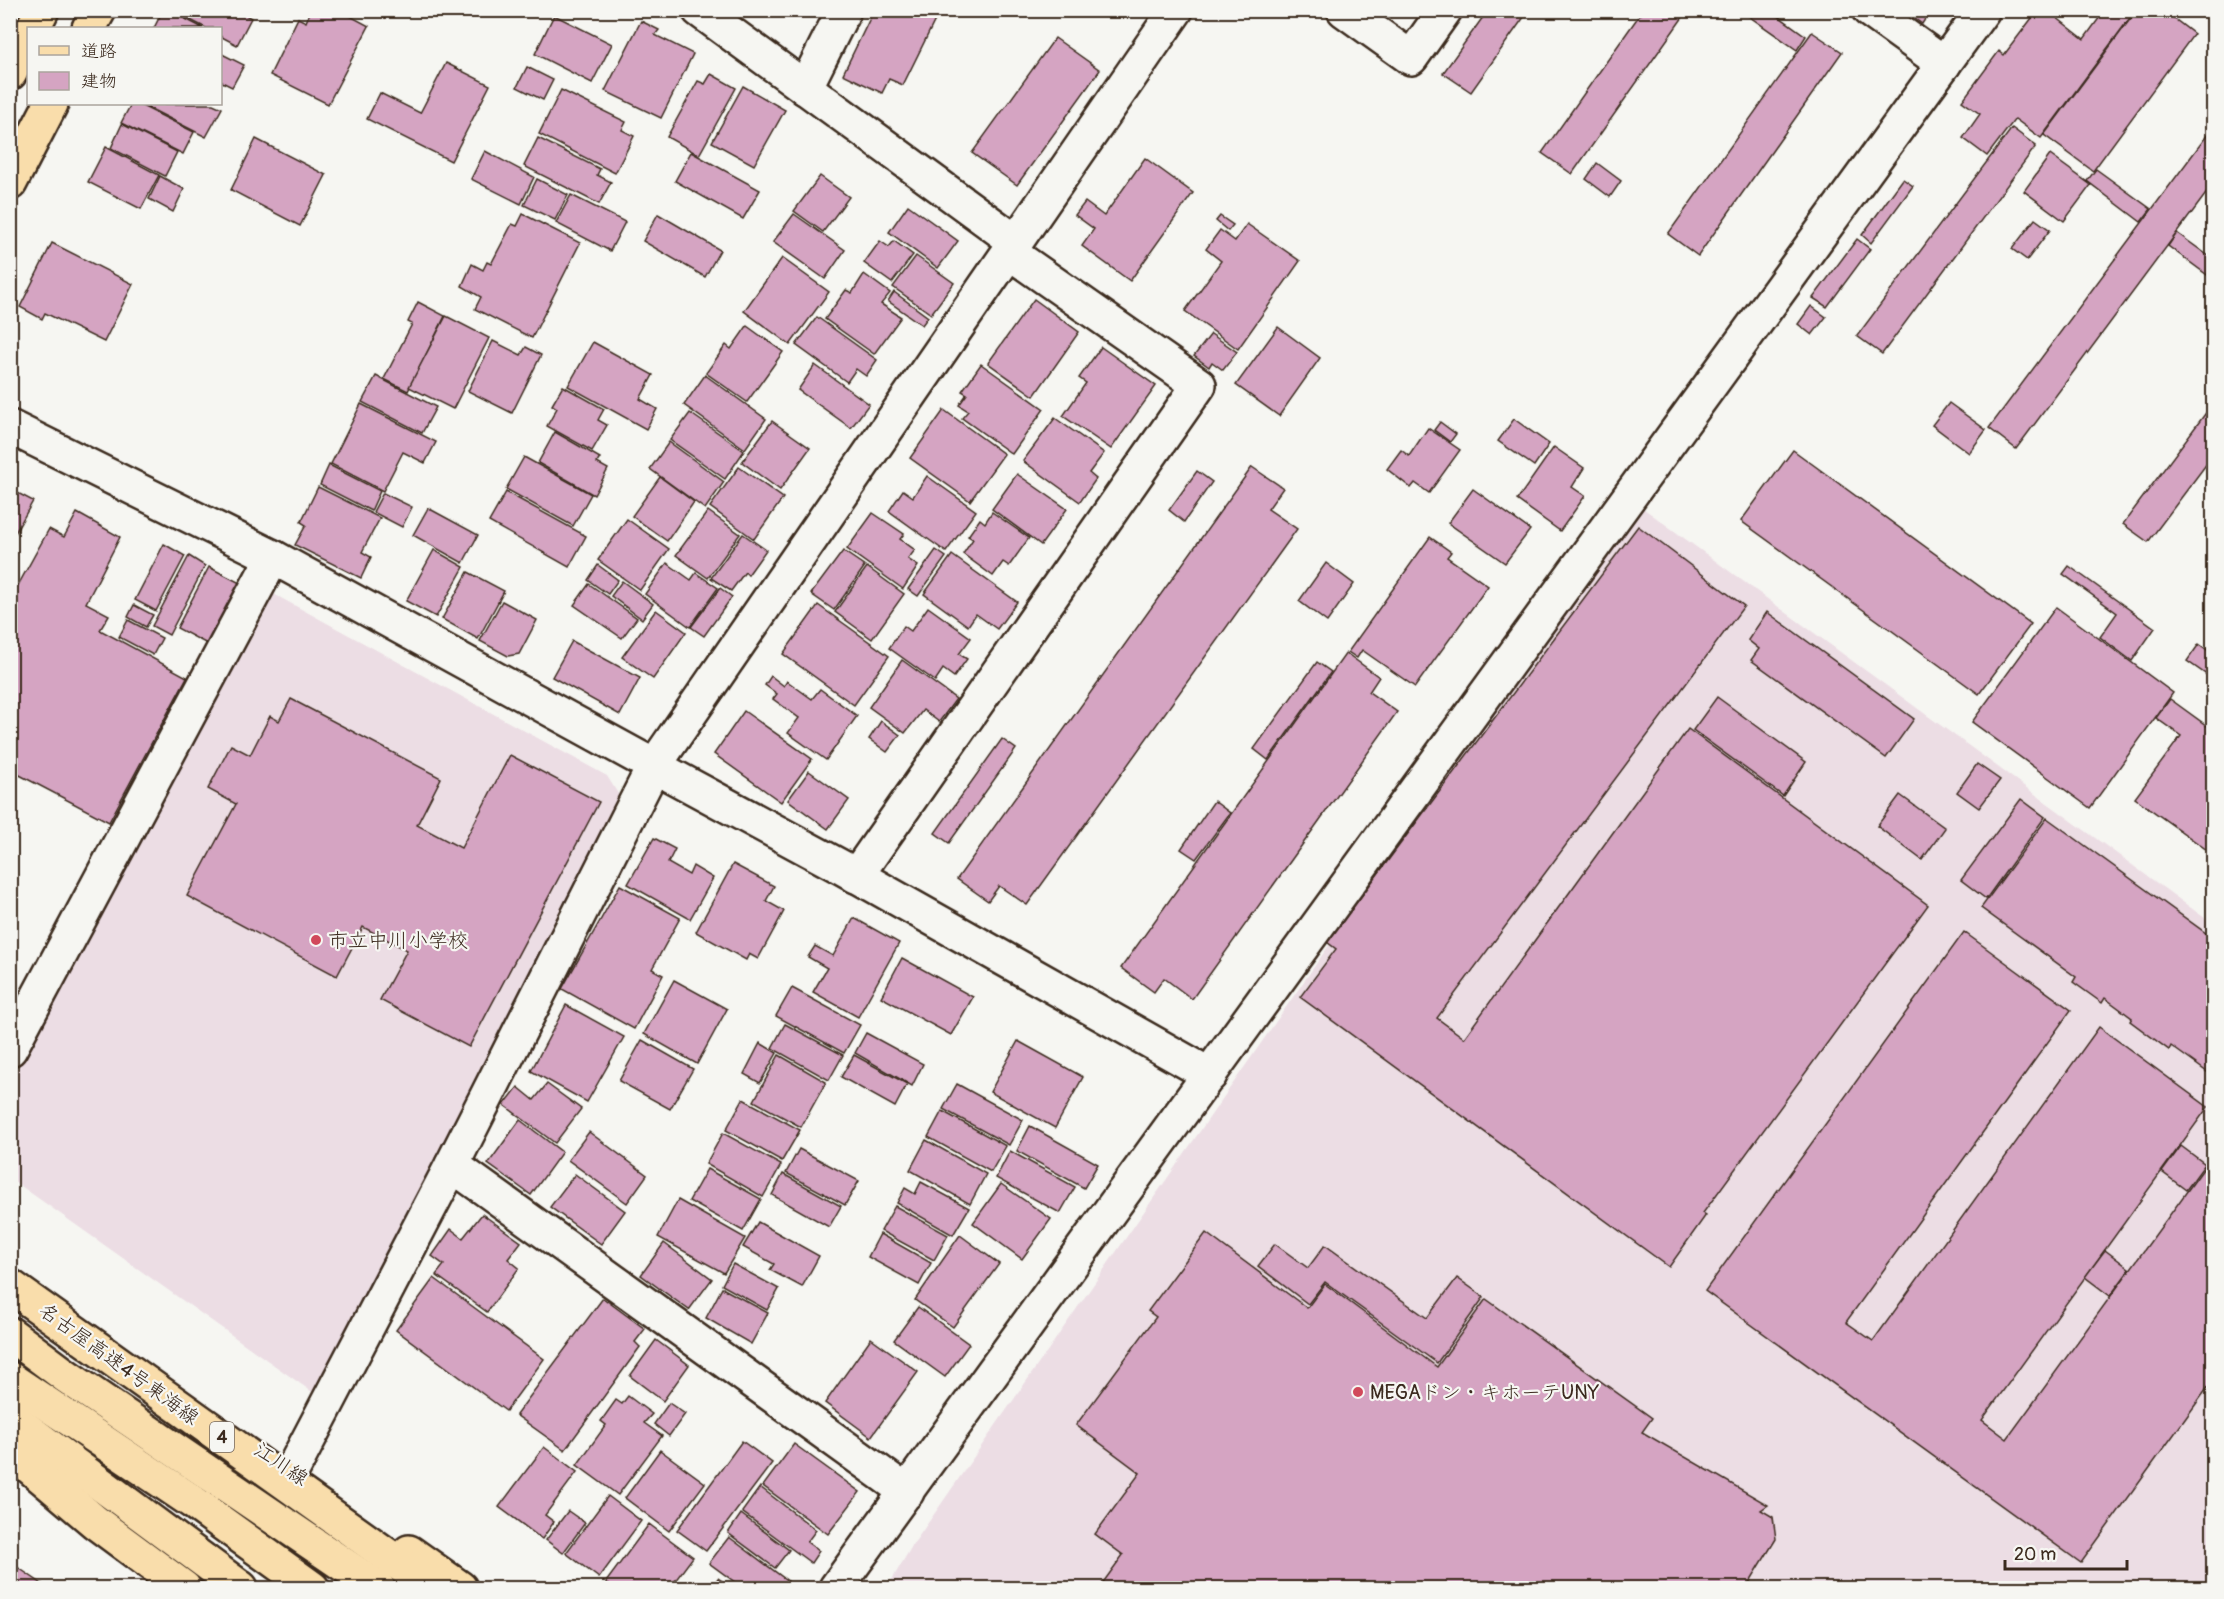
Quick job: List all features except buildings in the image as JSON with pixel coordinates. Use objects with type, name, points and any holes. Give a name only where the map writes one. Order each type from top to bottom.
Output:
[{"type":"main road","points":[[34,27],[42,10]]},
{"type":"main road","points":[[90,27],[99,10]]},
{"type":"main road","points":[[10,73],[27,40]]},
{"type":"main road","points":[[10,183],[50,105]]},
{"type":"main road","name":"江川線","points":[[10,1281],[292,1471],[460,1588]]},
{"type":"main road","name":"名古屋高速4号東海線","points":[[10,1286],[433,1588]]},
{"type":"main road","points":[[10,1334],[66,1376],[378,1588]]},
{"type":"main road","points":[[10,1378],[193,1502],[312,1588]]},
{"type":"main road","points":[[10,1417],[241,1588]]},
{"type":"main road","points":[[10,1450],[95,1522],[184,1588]]},
{"type":"street","points":[[699,10],[805,88],[1012,247],[1199,385],[856,876]]},
{"type":"street","points":[[805,88],[844,10]]},
{"type":"street","points":[[1344,10],[1411,58],[1444,10]]},
{"type":"street","points":[[1869,10],[1944,64]]},
{"type":"street","points":[[837,1588],[1983,10]]},
{"type":"street","points":[[292,1471],[452,1165],[654,766],[1171,12]]},
{"type":"street","points":[[10,426],[273,557],[856,876],[1210,1075]]},
{"type":"street","points":[[10,1049],[273,557]]},
{"type":"street","points":[[452,1165],[907,1492]]},
{"type":"shaded area","points":[[1636,503],[2213,924],[2213,1588],[887,1588],[912,1546]]},
{"type":"shaded area","name":"市立中川小学校","points":[[270,592],[607,776],[620,797],[315,1394],[11,1179],[11,1082]]},
{"type":"place","name":"市立中川小学校","points":[[316,940]]},
{"type":"place","name":"MEGAドン・キホーテUNY","points":[[1358,1392]]}]
